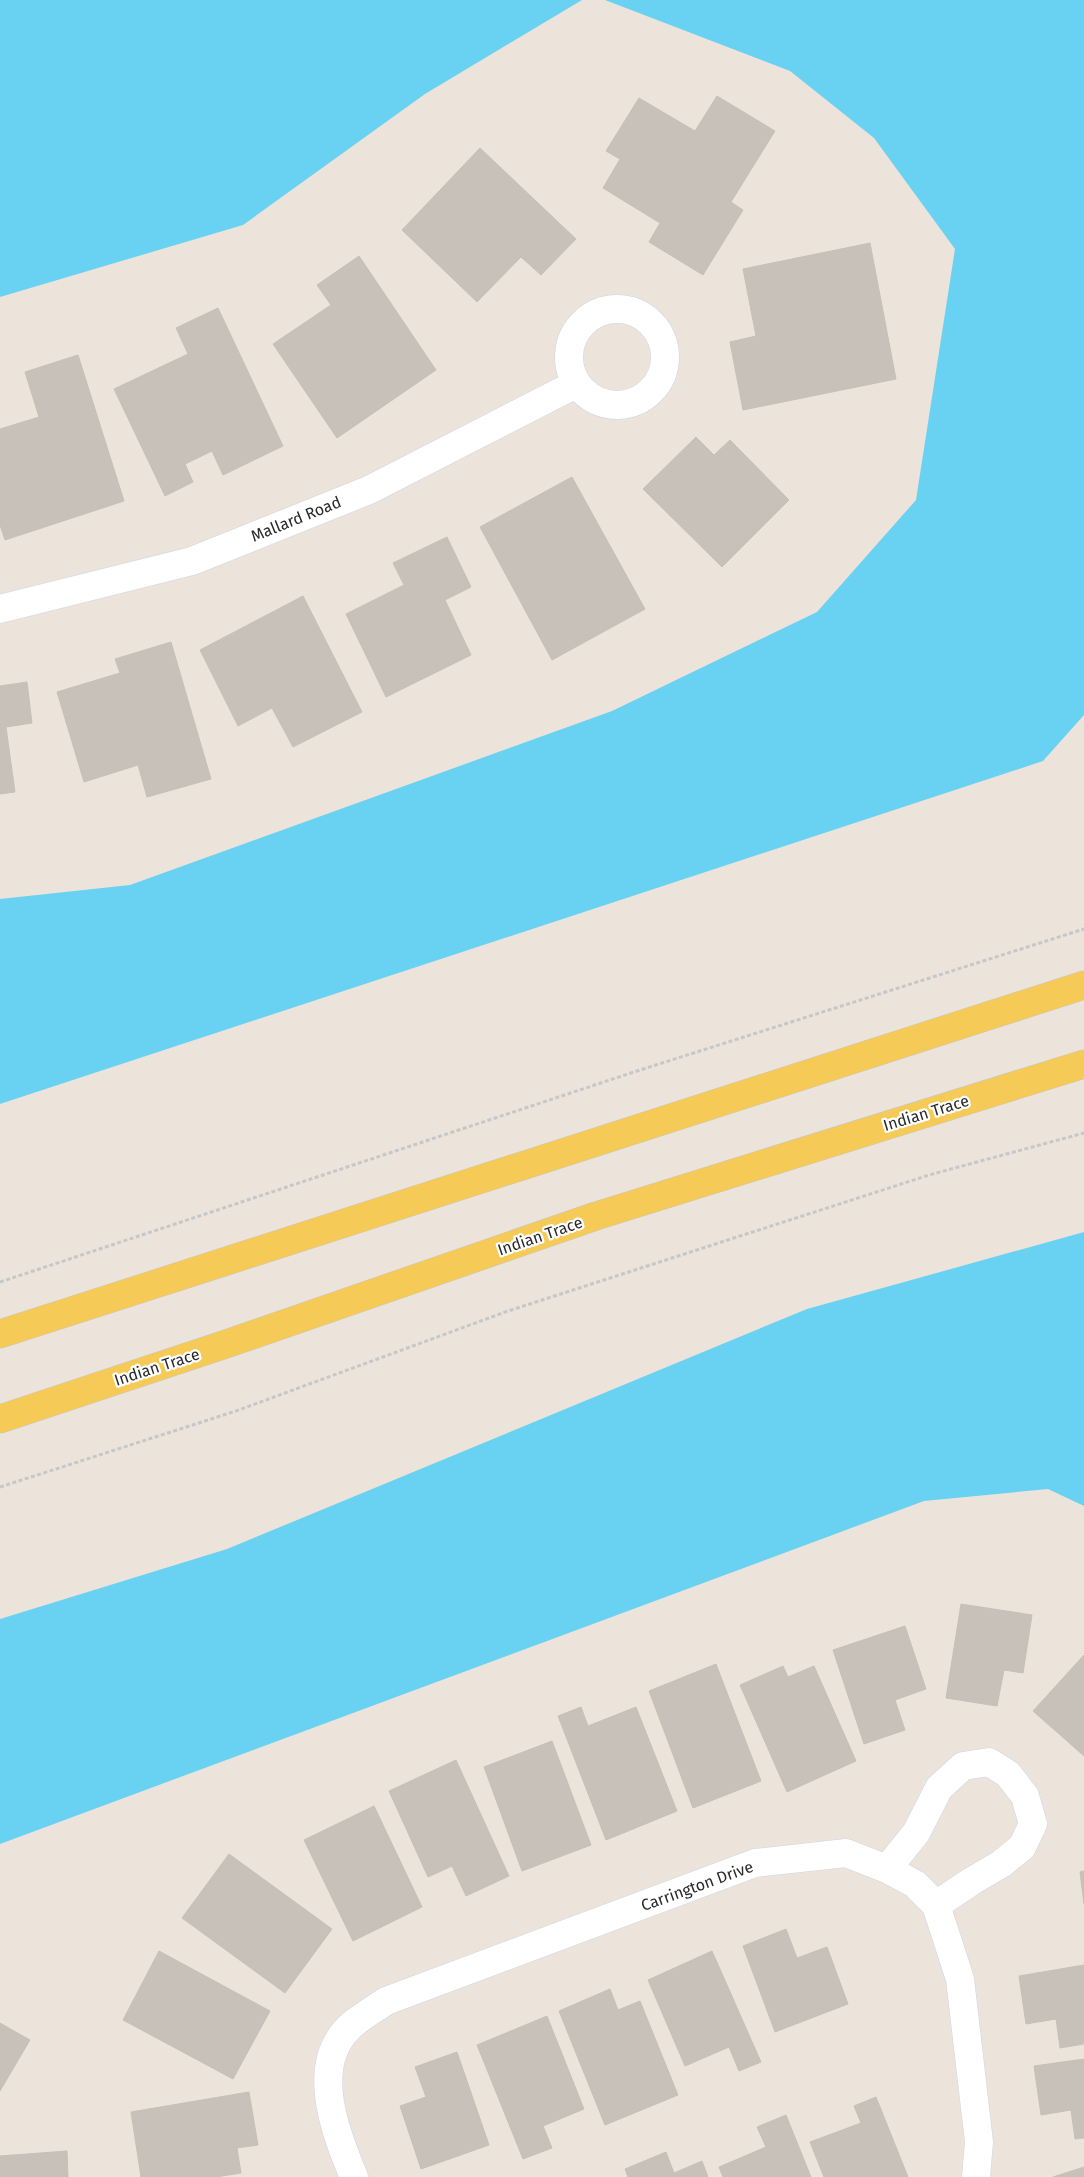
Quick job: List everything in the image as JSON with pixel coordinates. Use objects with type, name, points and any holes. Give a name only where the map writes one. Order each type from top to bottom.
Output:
[{"type":"main road","points":[[0,1334],[1084,985]]},
{"type":"main road","name":"Indian Trace","points":[[0,1419],[226,1344],[596,1216],[1084,1064]]},
{"type":"street","name":"Mallard Road","points":[[0,609],[192,561],[369,490],[576,384]]},
{"type":"street","points":[[887,1869],[916,1833],[939,1788],[963,1766],[988,1762],[1008,1774],[1025,1796],[1033,1824],[1022,1847],[1001,1864],[936,1905]]},
{"type":"street","name":"Carrington Drive","points":[[354,2177],[338,2140],[327,2092],[333,2049],[353,2024],[386,2001],[755,1864],[846,1853],[887,1869],[915,1884],[936,1905],[960,1979],[979,2142],[976,2177]]},
{"type":"path","points":[[0,1282],[640,1070],[1084,929]]},
{"type":"path","points":[[0,1488],[236,1411],[508,1311],[929,1174],[1084,1134]]},
{"type":"water","points":[[0,0],[582,0],[425,94],[243,225],[0,297]]},
{"type":"water","points":[[605,0],[1084,0],[1084,715],[1043,761],[0,1104],[0,899],[130,885],[612,711],[817,612],[916,500],[955,249],[874,138],[790,71]]},
{"type":"water","points":[[1084,1232],[1084,1506],[1048,1489],[924,1501],[0,1844],[0,1619],[227,1549],[807,1309]]},
{"type":"building","points":[[717,96],[775,131],[731,202],[743,210],[703,275],[649,242],[660,223],[603,188],[620,159],[606,151],[639,98],[695,131]]},
{"type":"building","points":[[480,148],[576,239],[541,275],[521,257],[477,302],[402,230]]},
{"type":"building","points":[[870,243],[896,379],[743,410],[730,342],[756,336],[743,269]]},
{"type":"building","points":[[359,256],[436,370],[337,438],[273,344],[331,305],[317,285]]},
{"type":"building","points":[[218,308],[283,446],[223,475],[212,451],[185,464],[193,482],[165,496],[114,389],[188,354],[176,328]]},
{"type":"building","points":[[78,355],[124,501],[5,540],[0,525],[0,429],[39,417],[25,372]]},
{"type":"building","points":[[696,437],[714,455],[730,440],[789,500],[722,567],[643,489]]},
{"type":"building","points":[[572,477],[645,609],[552,660],[480,527]]},
{"type":"building","points":[[447,537],[471,587],[445,600],[471,655],[386,697],[346,614],[404,585],[393,563]]},
{"type":"building","points":[[303,596],[362,712],[293,747],[272,708],[238,726],[200,650]]},
{"type":"building","points":[[171,642],[211,779],[147,797],[138,765],[84,782],[57,692],[120,673],[115,659]]},
{"type":"building","points":[[27,682],[32,723],[6,727],[15,792],[0,794],[0,686]]},
{"type":"building","points":[[961,1604],[1032,1615],[1023,1673],[1004,1670],[997,1706],[946,1698]]},
{"type":"building","points":[[905,1626],[926,1689],[895,1700],[905,1730],[864,1744],[833,1650]]},
{"type":"building","points":[[1084,1655],[1084,1756],[1033,1711]]},
{"type":"building","points":[[716,1664],[761,1781],[693,1808],[649,1691]]},
{"type":"building","points":[[783,1666],[788,1677],[814,1666],[856,1761],[787,1792],[740,1685]]},
{"type":"building","points":[[581,1707],[588,1726],[636,1707],[677,1811],[606,1840],[558,1716]]},
{"type":"building","points":[[552,1741],[591,1845],[522,1871],[484,1767]]},
{"type":"building","points":[[456,1760],[509,1876],[466,1896],[452,1866],[428,1877],[389,1791]]},
{"type":"building","points":[[374,1806],[422,1907],[353,1941],[304,1840]]},
{"type":"building","points":[[229,1854],[332,1929],[285,1993],[182,1918]]},
{"type":"building","points":[[1084,1871],[1084,1904],[1080,1872]]},
{"type":"building","points":[[786,1929],[797,1958],[827,1947],[848,2004],[775,2032],[743,1946]]},
{"type":"building","points":[[159,1951],[270,2011],[233,2079],[123,2020]]},
{"type":"building","points":[[712,1951],[761,2062],[739,2071],[729,2047],[685,2066],[648,1980]]},
{"type":"building","points":[[1084,1965],[1084,2044],[1060,2048],[1056,2019],[1026,2024],[1019,1976]]},
{"type":"building","points":[[610,1989],[618,2010],[640,2001],[678,2095],[605,2125],[559,2011]]},
{"type":"building","points":[[547,2016],[584,2109],[543,2126],[552,2148],[523,2159],[477,2045]]},
{"type":"building","points":[[0,2023],[30,2040],[0,2091]]},
{"type":"building","points":[[457,2052],[489,2145],[421,2169],[400,2106],[426,2097],[415,2067]]},
{"type":"building","points":[[1084,2059],[1084,2138],[1075,2139],[1071,2110],[1041,2115],[1034,2066]]},
{"type":"building","points":[[249,2092],[258,2145],[237,2148],[241,2173],[216,2177],[141,2177],[131,2112]]},
{"type":"building","points":[[876,2097],[908,2177],[824,2177],[810,2142],[861,2123],[854,2106]]},
{"type":"building","points":[[786,2115],[811,2177],[723,2177],[719,2167],[766,2147],[757,2127]]},
{"type":"building","points":[[67,2151],[68,2177],[0,2177],[0,2156]]},
{"type":"building","points":[[666,2152],[674,2173],[702,2161],[708,2177],[628,2177],[625,2169]]},
{"type":"building","points":[[1084,2167],[1084,2177],[1053,2177]]}]
